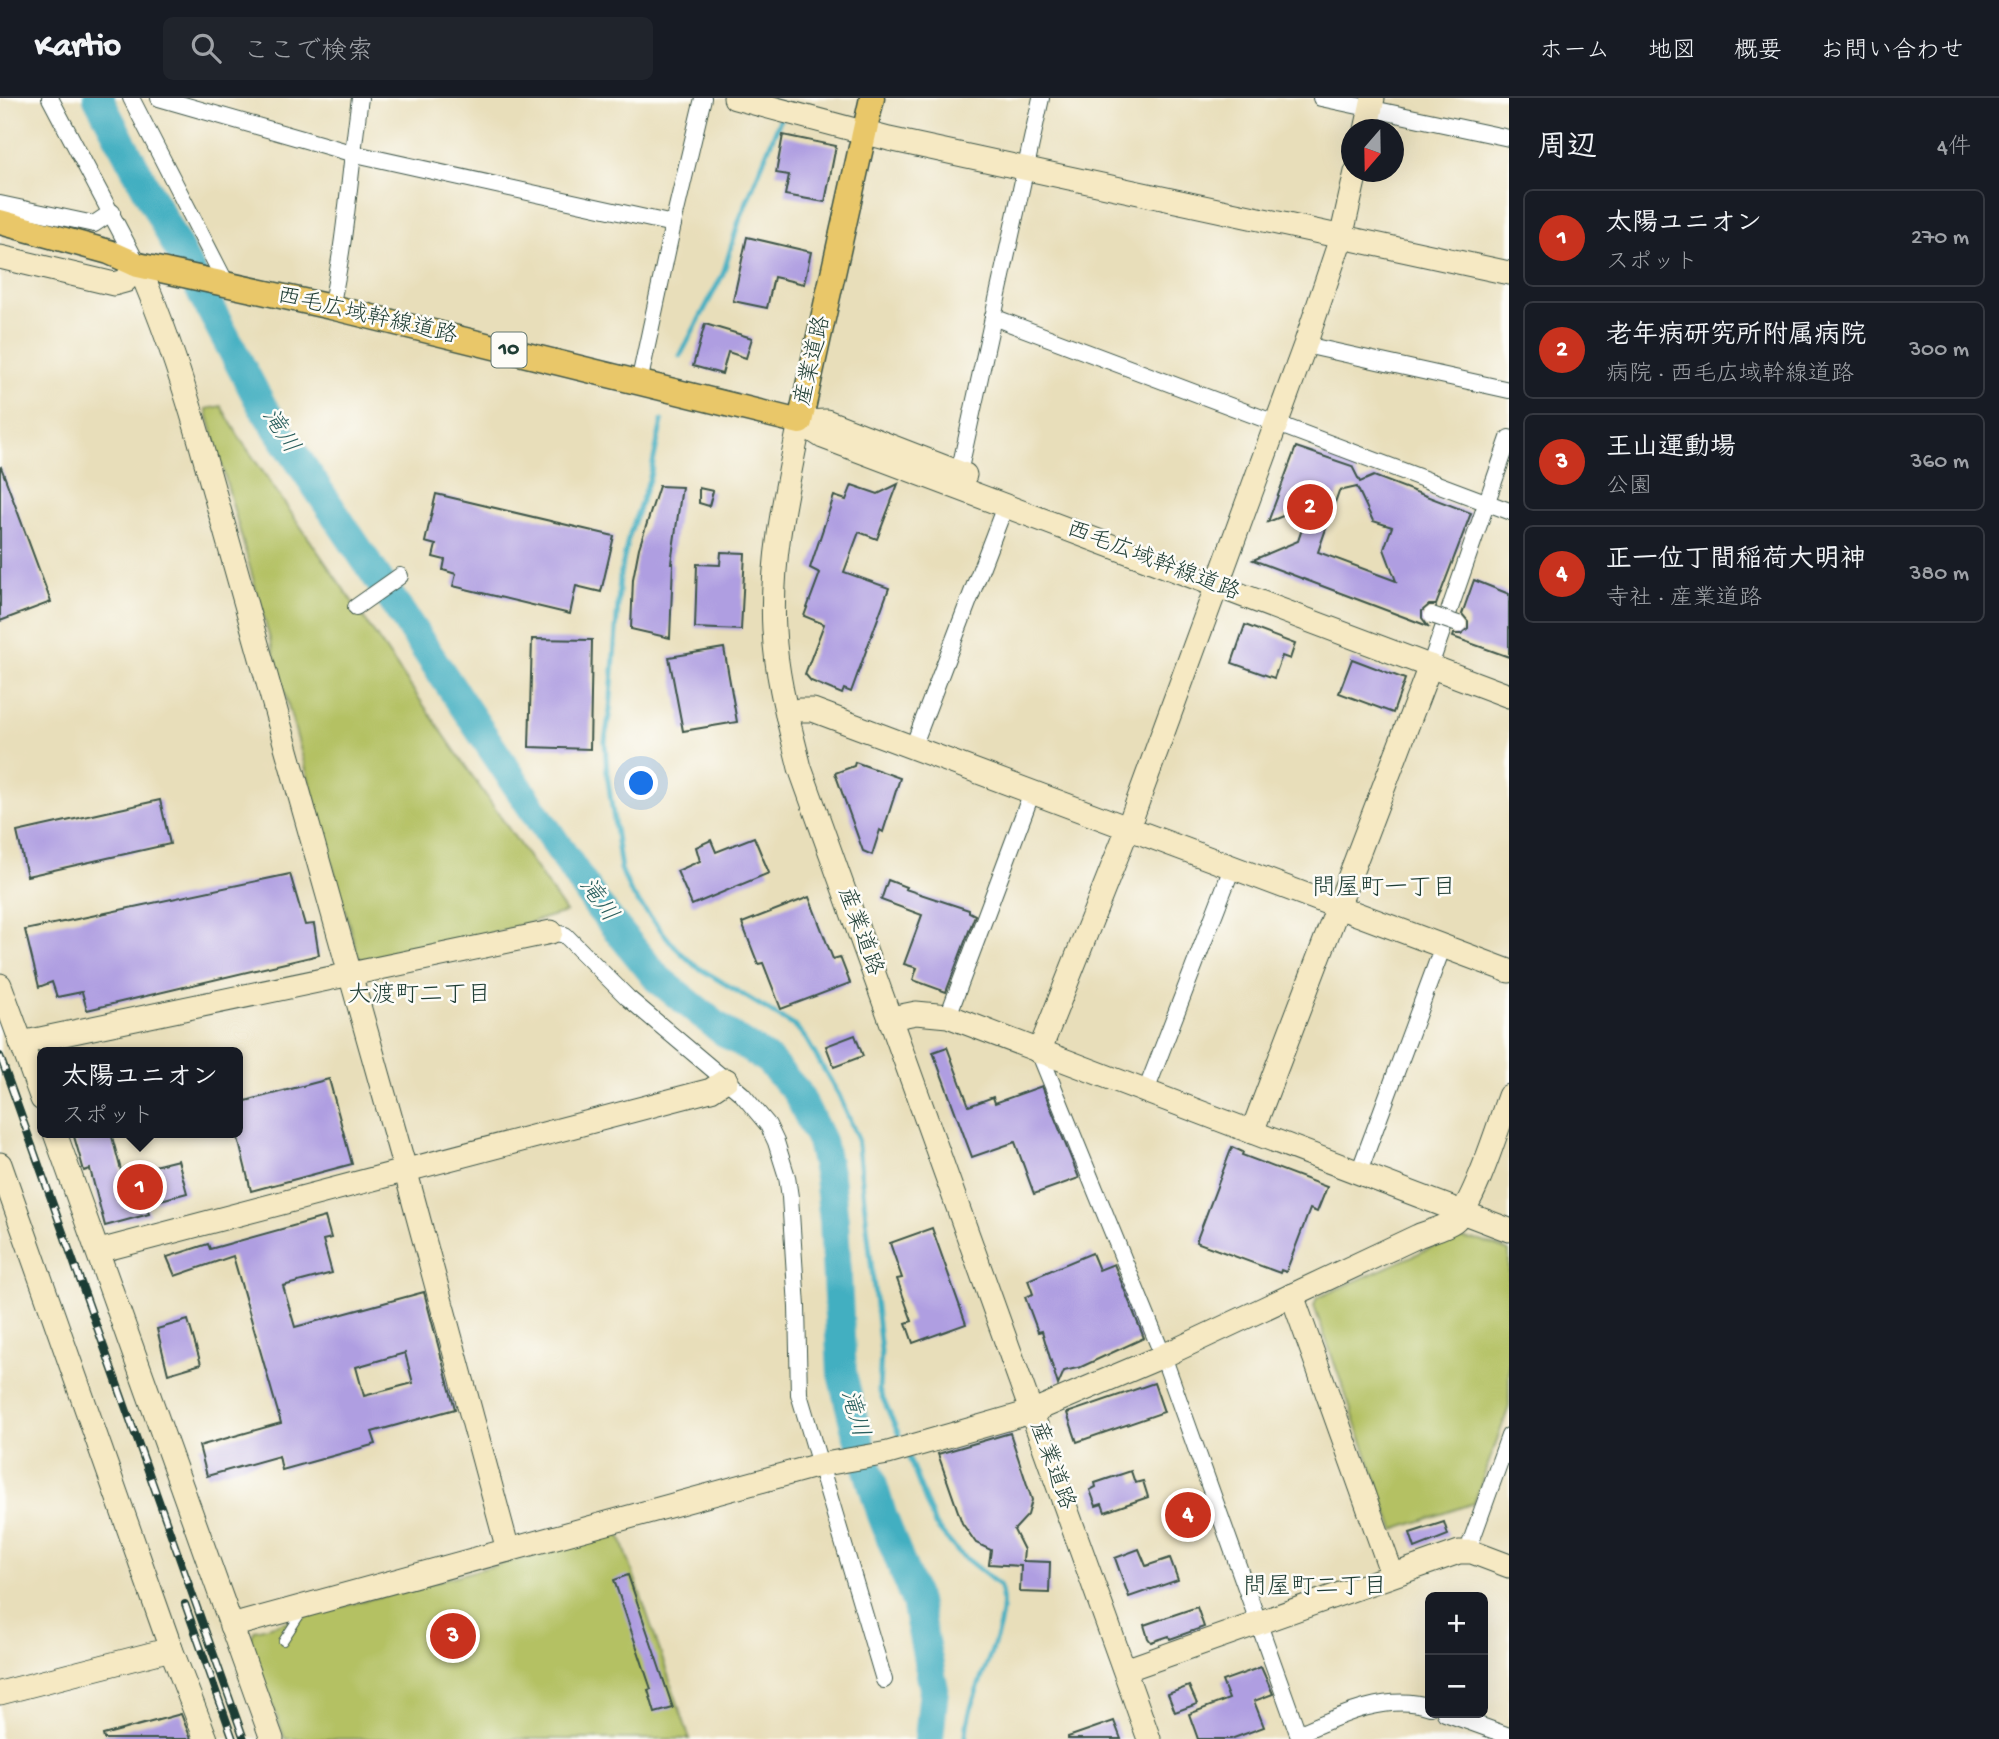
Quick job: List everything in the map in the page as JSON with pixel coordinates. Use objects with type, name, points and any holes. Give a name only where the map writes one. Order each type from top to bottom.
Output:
[{"type":"main road","name":"産業道路","points":[[800,422],[872,98]]},
{"type":"main road","name":"西毛広域幹線道路","points":[[0,222],[108,252],[146,267],[331,307],[800,422]]},
{"type":"main road","name":"西毛広域幹線道路","points":[[0,239],[104,266],[146,267]]},
{"type":"street","points":[[50,98],[112,212],[146,267],[155,304],[180,371],[405,1169],[509,1550]]},
{"type":"street","points":[[159,98],[351,153],[673,225]]},
{"type":"street","points":[[331,307],[360,98]]},
{"type":"street","points":[[639,383],[704,98]]},
{"type":"street","points":[[735,98],[864,133],[1509,274]]},
{"type":"street","points":[[959,473],[1041,98]]},
{"type":"street","points":[[1321,98],[1370,112],[1509,138]]},
{"type":"street","points":[[133,99],[222,284]]},
{"type":"street","points":[[1354,182],[1341,237],[1305,345],[1128,828],[1039,1052],[1163,1356],[1299,1736],[1377,1705],[1415,1703],[1425,1706]]},
{"type":"street","points":[[0,204],[94,223],[112,212]]},
{"type":"street","points":[[0,257],[114,284],[125,281],[146,267]]},
{"type":"street","points":[[993,317],[1509,512]]},
{"type":"street","points":[[1305,345],[1509,390]]},
{"type":"street","name":"西毛広域幹線道路","points":[[800,422],[826,421],[1218,579]]},
{"type":"street","name":"西毛広域幹線道路","points":[[800,422],[822,437],[1005,506],[1218,579],[1432,659],[1509,681]]},
{"type":"street","name":"産業道路","points":[[800,422],[775,566],[774,631],[787,715],[800,768],[1149,1739]]},
{"type":"street","points":[[1252,1132],[1432,659],[1509,438]]},
{"type":"street","points":[[913,747],[1005,506]]},
{"type":"street","points":[[356,607],[400,576]]},
{"type":"street","points":[[1432,615],[1458,624]]},
{"type":"street","name":"西毛広域幹線道路","points":[[1432,659],[1509,696]]},
{"type":"street","points":[[787,715],[799,710],[813,710],[1509,971]]},
{"type":"street","points":[[948,1016],[1032,792]]},
{"type":"street","points":[[1146,1091],[1232,868]]},
{"type":"street","points":[[22,1044],[551,932],[565,935],[628,998],[742,1094],[768,1125],[776,1142],[787,1177],[796,1293],[799,1394],[826,1464],[884,1680]]},
{"type":"street","points":[[1359,1172],[1443,946]]},
{"type":"street","points":[[0,985],[37,1085]]},
{"type":"street","points":[[891,1018],[916,1013],[948,1016],[1509,1230]]},
{"type":"street","points":[[99,1251],[711,1090],[726,1080]]},
{"type":"street","points":[[231,1626],[826,1464],[888,1453],[1031,1412],[1163,1356],[1453,1222],[1462,1213],[1509,1096]]},
{"type":"street","points":[[57,1138],[272,1739]]},
{"type":"street","points":[[0,1164],[171,1649],[206,1739]]},
{"type":"street","points":[[1292,1295],[1392,1574]]},
{"type":"street","points":[[1466,1551],[1509,1436]]},
{"type":"street","points":[[1125,1670],[1392,1574],[1466,1551],[1509,1566]]},
{"type":"street","points":[[0,1693],[171,1649]]},
{"type":"street","points":[[1459,1718],[1509,1736]]},
{"type":"lane","points":[[283,1641],[305,1607]]},
{"type":"green space","points":[[221,406],[241,440],[566,912],[497,932],[367,961],[358,957],[206,409]]},
{"type":"green space","points":[[1453,1238],[1481,1241],[1509,1251],[1509,1407],[1474,1503],[1394,1530],[1314,1306],[1317,1298]]},
{"type":"green space","points":[[619,1532],[690,1739],[285,1739],[249,1641],[255,1630]]},
{"type":"building","points":[[783,135],[836,146],[825,202],[785,195],[789,175],[776,173]]},
{"type":"building","points":[[747,237],[811,252],[804,284],[774,277],[767,308],[733,301]]},
{"type":"building","points":[[705,324],[752,338],[746,358],[728,352],[722,374],[693,366]]},
{"type":"building","points":[[1296,447],[1352,466],[1360,482],[1374,476],[1471,513],[1436,605],[1429,605],[1422,611],[1422,618],[1428,626],[1253,560],[1298,541],[1310,505],[1268,522]],"holes":[[[1357,487],[1373,521],[1392,527],[1384,549],[1396,581],[1318,552],[1339,491]]]},
{"type":"building","points":[[0,468],[51,602],[0,621]]},
{"type":"building","points":[[898,484],[877,539],[859,532],[844,572],[889,588],[851,692],[844,689],[842,694],[811,681],[805,674],[824,624],[804,616],[820,573],[810,568],[834,496],[846,500],[852,485],[878,494]]},
{"type":"building","points":[[659,486],[682,487],[671,563],[670,638],[631,629],[633,579],[639,548]]},
{"type":"building","points":[[699,488],[713,491],[709,506],[699,503]]},
{"type":"building","points":[[436,494],[614,536],[601,592],[576,586],[570,614],[453,586],[456,574],[443,570],[445,560],[433,557],[436,545],[425,542]]},
{"type":"building","points":[[721,552],[745,553],[741,630],[695,628],[697,564],[720,565]]},
{"type":"building","points":[[1474,580],[1509,594],[1509,657],[1453,637],[1468,628],[1468,621],[1462,614]]},
{"type":"building","points":[[1245,625],[1295,644],[1290,659],[1282,656],[1274,678],[1232,663]]},
{"type":"building","points":[[532,639],[592,640],[590,749],[529,747]]},
{"type":"building","points":[[724,648],[737,722],[683,731],[669,657]]},
{"type":"building","points":[[1352,659],[1405,679],[1393,713],[1339,693]]},
{"type":"building","points":[[855,762],[900,778],[883,832],[880,830],[872,855],[863,851],[835,773],[854,766]]},
{"type":"building","points":[[160,800],[170,844],[27,876],[17,832]]},
{"type":"building","points":[[754,837],[769,873],[692,905],[677,871],[700,861],[696,847],[711,840],[716,852]]},
{"type":"building","points":[[290,874],[305,925],[314,924],[319,955],[87,1010],[82,992],[57,997],[52,982],[39,987],[25,930]]},
{"type":"building","points":[[888,880],[906,887],[905,889],[969,910],[975,915],[946,992],[913,980],[917,968],[904,964],[922,915],[881,900]]},
{"type":"building","points":[[809,897],[833,959],[840,957],[850,983],[781,1009],[763,963],[758,964],[742,923]]},
{"type":"building","points":[[855,1035],[863,1056],[834,1067],[826,1046]]},
{"type":"building","points":[[947,1047],[969,1106],[993,1097],[995,1103],[1042,1086],[1079,1178],[1034,1194],[1015,1142],[972,1157],[933,1052]]},
{"type":"building","points":[[329,1079],[352,1164],[251,1191],[238,1138],[243,1138],[243,1102]]},
{"type":"building","points":[[74,1138],[112,1138],[122,1174],[178,1160],[187,1193],[146,1204],[149,1214],[105,1226],[90,1169],[84,1171]]},
{"type":"building","points":[[1232,1147],[1243,1152],[1242,1155],[1327,1187],[1317,1212],[1310,1209],[1286,1272],[1281,1270],[1280,1273],[1196,1242]]},
{"type":"building","points":[[325,1217],[331,1238],[323,1240],[332,1273],[283,1286],[295,1327],[424,1292],[455,1409],[372,1432],[376,1444],[282,1470],[279,1456],[207,1476],[199,1446],[281,1423],[233,1256],[175,1276],[167,1257],[208,1244],[210,1249]],"holes":[[[405,1353],[413,1383],[364,1396],[356,1367]]]},
{"type":"building","points":[[932,1228],[966,1324],[913,1343],[906,1323],[912,1321],[897,1279],[902,1278],[890,1243]]},
{"type":"building","points":[[1092,1253],[1099,1270],[1114,1264],[1144,1338],[1081,1367],[1064,1371],[1058,1385],[1042,1331],[1038,1332],[1025,1297],[1033,1294],[1028,1280]]},
{"type":"building","points":[[188,1320],[201,1364],[168,1374],[157,1329]]},
{"type":"building","points":[[1154,1383],[1164,1412],[1077,1442],[1067,1413]]},
{"type":"building","points":[[1010,1433],[1032,1500],[1028,1515],[1014,1530],[1024,1550],[1023,1561],[1050,1562],[1049,1593],[1020,1592],[1021,1566],[989,1564],[991,1550],[976,1543],[962,1523],[938,1454]]},
{"type":"building","points":[[1131,1471],[1135,1483],[1143,1481],[1148,1497],[1105,1512],[1102,1504],[1096,1506],[1090,1490],[1096,1487],[1095,1483]]},
{"type":"building","points":[[1444,1522],[1448,1535],[1415,1548],[1410,1533]]},
{"type":"building","points":[[1139,1549],[1146,1566],[1170,1558],[1178,1580],[1129,1597],[1115,1558]]},
{"type":"building","points":[[628,1575],[673,1708],[655,1713],[648,1690],[651,1689],[614,1580]]},
{"type":"building","points":[[1197,1607],[1204,1627],[1170,1639],[1169,1636],[1151,1642],[1148,1638],[1144,1625]]},
{"type":"building","points":[[1261,1667],[1273,1694],[1254,1701],[1264,1727],[1231,1739],[1198,1739],[1189,1714],[1229,1699],[1222,1681]]},
{"type":"building","points":[[1189,1686],[1197,1704],[1175,1712],[1168,1694]]},
{"type":"building","points":[[181,1714],[191,1739],[104,1739],[103,1735]]},
{"type":"building","points":[[1114,1721],[1121,1739],[1068,1739],[1068,1737]]},
{"type":"waterway","name":"滝川","points":[[98,98],[262,406],[598,906],[657,978],[723,1031],[768,1060],[797,1092],[821,1141],[829,1177],[842,1374],[882,1515],[916,1602],[934,1689],[929,1739]]},
{"type":"waterway","points":[[680,356],[723,274],[739,221],[782,115]]},
{"type":"waterway","points":[[662,421],[650,477],[628,539],[620,577],[610,710],[605,741],[621,869],[631,893],[674,946],[694,965],[796,1027],[839,1095],[857,1137],[881,1351],[879,1390],[903,1444]]},
{"type":"waterway","points":[[907,1453],[935,1525],[958,1552],[999,1585],[1001,1619],[973,1701],[966,1739]]},
{"type":"railway","points":[[0,1056],[244,1739]]},
{"type":"railway","points":[[185,1604],[233,1739]]},
{"type":"place","name":"老年病研究所附属病院","points":[[1310,507]]},
{"type":"place","name":"太陽ユニオン","points":[[140,1187]]},
{"type":"place","name":"正一位丁間稲荷大明神","points":[[1188,1515]]},
{"type":"place","name":"王山運動場","points":[[453,1636]]},
{"type":"district","name":"問屋町一丁目","points":[[1384,889]]},
{"type":"district","name":"大渡町二丁目","points":[[419,996]]},
{"type":"district","name":"問屋町二丁目","points":[[1315,1588]]}]
